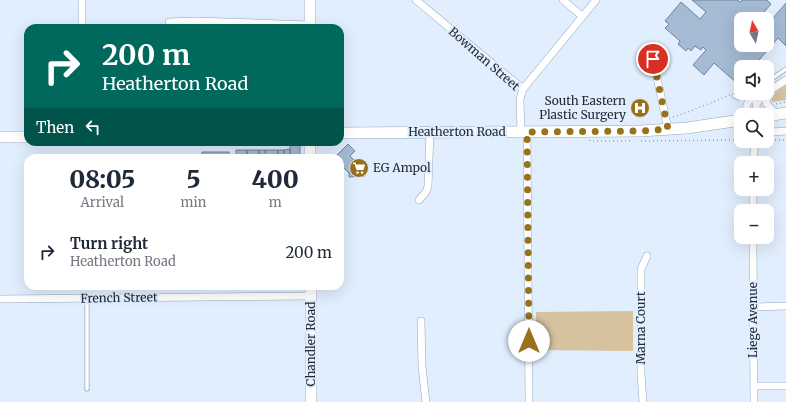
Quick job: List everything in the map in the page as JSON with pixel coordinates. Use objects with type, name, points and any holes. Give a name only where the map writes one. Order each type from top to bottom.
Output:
[{"type":"main road","points":[[310,0],[310,24]]},
{"type":"main road","name":"Heatherton Road","points":[[344,133],[641,131],[696,127],[734,121]]},
{"type":"main road","points":[[0,137],[24,137]]},
{"type":"main road","name":"Chandler Road","points":[[311,291],[311,402]]},
{"type":"street","points":[[82,0],[82,24]]},
{"type":"street","name":"Bowman Street","points":[[416,0],[523,89],[520,100],[524,132],[529,402]]},
{"type":"street","points":[[563,0],[582,16]]},
{"type":"street","points":[[523,89],[596,0]]},
{"type":"street","points":[[169,22],[196,21],[253,24]]},
{"type":"street","points":[[653,59],[668,129]]},
{"type":"street","points":[[774,88],[786,80]]},
{"type":"street","points":[[765,100],[765,102],[776,114]]},
{"type":"street","points":[[774,132],[786,131]]},
{"type":"street","points":[[419,200],[426,192],[428,186],[430,132]]},
{"type":"street","name":"Liege Avenue","points":[[753,244],[754,402]]},
{"type":"street","name":"Marna Court","points":[[643,402],[641,374],[641,269],[647,256]]},
{"type":"street","name":"French Street","points":[[0,299],[87,299],[311,291]]},
{"type":"street","points":[[754,307],[786,306]]},
{"type":"street","points":[[421,321],[422,367],[426,402]]},
{"type":"street","points":[[754,386],[786,386]]},
{"type":"lane","points":[[774,77],[786,69]]},
{"type":"lane","points":[[87,299],[87,389]]},
{"type":"path","points":[[673,117],[734,95]]},
{"type":"path","points":[[590,139],[590,141],[734,140]]},
{"type":"path","points":[[774,140],[786,140]]},
{"type":"shaded area","points":[[786,85],[786,100],[772,102],[772,100],[774,100],[774,94]]},
{"type":"shaded area","points":[[633,311],[633,351],[536,350],[536,312]]},
{"type":"building","points":[[692,0],[737,0],[740,2],[742,0],[767,0],[771,4],[764,12],[734,12],[734,52],[766,52],[759,60],[734,60],[734,80],[714,63],[704,75],[693,65],[706,50],[703,47],[701,50],[695,46],[691,51],[688,48],[686,51],[678,44],[680,41],[665,28],[669,24],[665,21],[681,2],[700,19],[706,12]]},
{"type":"building","points":[[786,3],[786,46],[778,38],[774,43],[774,17]]},
{"type":"building","points":[[348,144],[355,151],[350,156],[358,164],[349,173],[344,168],[344,154],[338,154]]},
{"type":"building","points":[[290,146],[300,146],[300,154],[290,154]]},
{"type":"building","points":[[290,149],[290,154],[284,154],[284,150]]},
{"type":"building","points":[[236,150],[247,150],[247,154],[236,154]]},
{"type":"building","points":[[247,150],[259,150],[259,154],[247,154]]},
{"type":"building","points":[[259,150],[265,150],[266,154],[259,154]]},
{"type":"building","points":[[265,150],[278,150],[278,154],[266,154]]},
{"type":"building","points":[[278,150],[284,150],[284,154],[278,154]]},
{"type":"building","points":[[202,152],[229,152],[229,154],[202,154]]},
{"type":"building","name":"EG Ampol","points":[[364,163],[365,176],[349,177],[349,173],[358,164]]},
{"type":"place","name":"South Eastern Plastic Surgery","points":[[640,108]]},
{"type":"place","name":"EG Ampol","points":[[359,168]]},
{"type":"route","points":[[529,341],[527,132],[641,131],[668,129],[653,59]]}]
